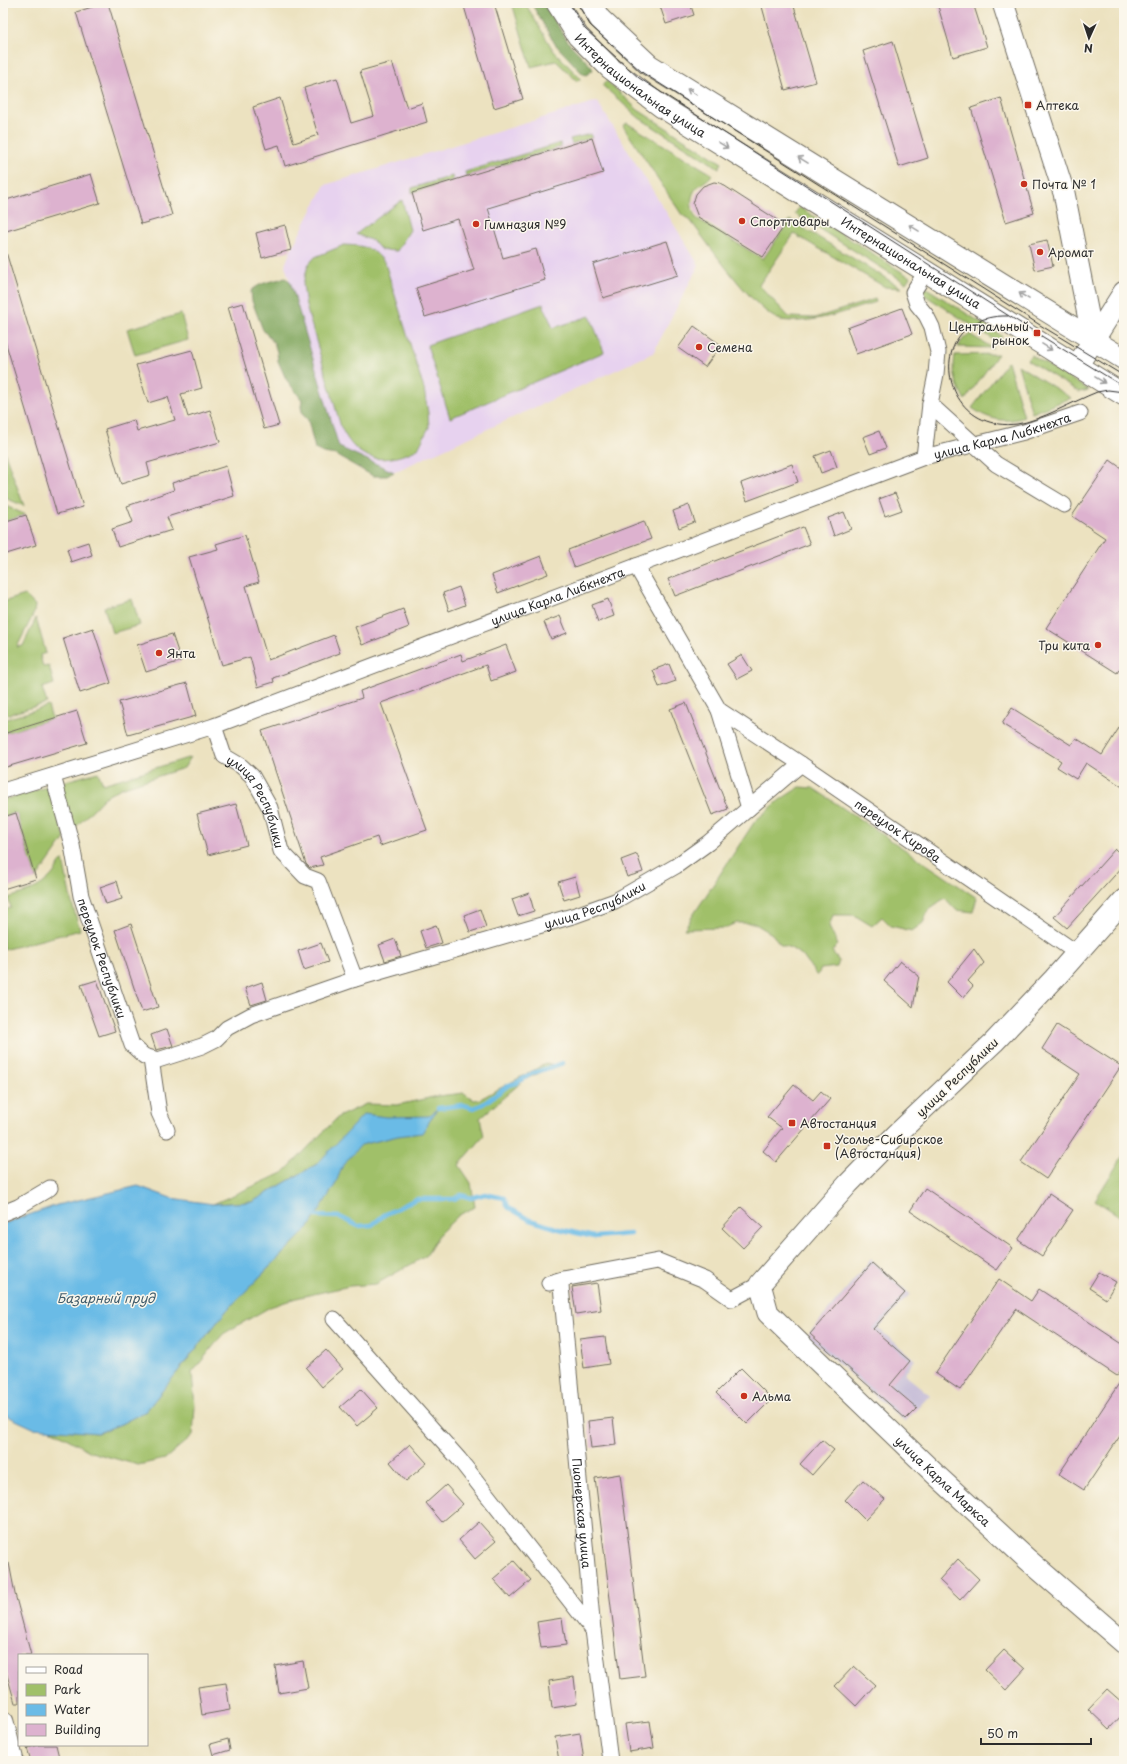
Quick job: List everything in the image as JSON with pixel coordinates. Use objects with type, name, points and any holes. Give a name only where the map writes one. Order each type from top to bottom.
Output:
[{"type":"main road","name":"Интернациональная улица","points":[[557,3],[578,36],[610,68],[662,107],[1124,395]]},
{"type":"main road","name":"Интернациональная улица","points":[[590,3],[600,19],[649,65],[1124,359]]},
{"type":"main road","points":[[1003,3],[1064,193],[1093,340]]},
{"type":"main road","points":[[1077,366],[1124,292]]},
{"type":"main road","name":"улица Республики","points":[[760,1284],[848,1184],[897,1134],[994,1042],[1124,900]]},
{"type":"main road","name":"улица Карла Маркса","points":[[760,1284],[768,1313],[941,1480],[1027,1559],[1124,1643]]},
{"type":"main road","points":[[3,1724],[13,1761]]},
{"type":"street","name":"улица Карла Либкнехта","points":[[924,457],[938,352],[932,327],[926,315],[917,304],[913,292],[926,272]]},
{"type":"street","points":[[930,404],[996,464],[1064,505]]},
{"type":"street","name":"улица Карла Либкнехта","points":[[3,791],[214,726],[924,457],[1024,432],[1080,413]]},
{"type":"street","name":"переулок Кирова","points":[[636,566],[719,710],[749,808]]},
{"type":"street","name":"переулок Кирова","points":[[719,710],[801,764],[1077,953]]},
{"type":"street","name":"улица Республики","points":[[214,726],[224,756],[241,766],[252,776],[270,808],[281,850],[305,876],[318,881],[355,979]]},
{"type":"street","name":"улица Республики","points":[[151,1060],[158,1060],[202,1046],[216,1039],[227,1028],[251,1015],[355,979],[576,915],[615,900],[676,866],[708,843],[801,764]]},
{"type":"street","name":"переулок Республики","points":[[53,776],[72,845],[81,896],[132,1045],[151,1060]]},
{"type":"street","points":[[151,1060],[159,1113],[168,1130]]},
{"type":"street","points":[[3,1213],[18,1207],[50,1188]]},
{"type":"street","name":"Пионерская улица","points":[[610,1761],[593,1630],[561,1286],[556,1281],[658,1261],[705,1280],[732,1299],[760,1284]]},
{"type":"street","points":[[334,1319],[459,1459],[593,1630]]},
{"type":"shaded area","points":[[597,101],[699,265],[653,353],[394,472],[339,447],[285,265],[291,250],[325,185]]},
{"type":"shaded area","points":[[871,1259],[910,1294],[878,1328],[915,1360],[904,1374],[930,1395],[905,1422],[807,1336]]},
{"type":"green space","points":[[512,3],[525,3],[553,50],[579,77],[580,80],[577,81],[556,61],[531,67]]},
{"type":"green space","points":[[531,3],[543,3],[569,43],[593,70],[586,75],[583,74],[555,44]]},
{"type":"green space","points":[[607,81],[638,110],[722,163],[719,168],[639,118],[602,85]]},
{"type":"green space","points":[[627,123],[712,174],[696,188],[692,196],[692,205],[696,218],[763,259],[790,220],[902,288],[885,287],[794,234],[759,285],[789,317],[815,318],[875,299],[876,302],[841,313],[805,321],[781,320],[771,315],[746,292],[719,260],[690,220],[682,215],[623,126]]},
{"type":"green space","points":[[590,134],[592,138],[572,144],[570,139]]},
{"type":"green space","points":[[560,143],[561,147],[466,176],[465,172]]},
{"type":"green space","points":[[452,176],[453,180],[412,193],[412,188]]},
{"type":"green space","points":[[402,200],[410,230],[397,251],[381,250],[373,241],[356,234]]},
{"type":"green space","points":[[799,207],[910,277],[906,283],[795,214]]},
{"type":"green space","points":[[344,245],[357,246],[372,250],[385,263],[424,389],[429,427],[418,449],[394,458],[373,458],[364,454],[355,448],[341,427],[306,306],[303,284],[308,265],[315,257]]},
{"type":"green space","points":[[285,278],[290,281],[339,447],[394,472],[387,476],[373,476],[336,455],[323,453],[315,449],[308,420],[303,415],[301,407],[302,400],[286,379],[278,361],[274,343],[263,330],[252,301],[251,291],[255,288],[267,282]]},
{"type":"green space","points":[[925,287],[1002,336],[998,342],[921,293]]},
{"type":"green space","points":[[543,304],[553,328],[590,316],[604,352],[450,418],[427,345]]},
{"type":"green space","points":[[181,314],[188,340],[135,355],[127,329]]},
{"type":"green space","points":[[969,334],[993,348],[958,347],[963,339]]},
{"type":"green space","points":[[998,354],[965,400],[959,389],[954,373],[955,355]]},
{"type":"green space","points":[[1031,355],[1089,390],[1079,392],[1027,360]]},
{"type":"green space","points":[[1008,361],[1024,417],[1010,420],[990,418],[972,408]]},
{"type":"green space","points":[[1018,365],[1071,398],[1032,413]]},
{"type":"green space","points":[[3,448],[24,506],[3,497]]},
{"type":"green space","points":[[6,506],[26,515],[3,522],[3,507]]},
{"type":"green space","points":[[25,595],[35,605],[34,613],[17,647],[23,646],[36,618],[46,653],[40,655],[43,667],[49,666],[54,684],[42,688],[47,703],[3,716],[3,602]]},
{"type":"green space","points":[[132,599],[140,625],[112,633],[104,607]]},
{"type":"green space","points":[[48,706],[52,719],[3,734],[3,720]]},
{"type":"green space","points":[[191,757],[184,768],[121,788],[105,797],[72,831],[59,783],[98,772],[103,784]]},
{"type":"green space","points":[[50,786],[65,838],[36,879],[16,813],[3,817],[3,800]]},
{"type":"green space","points":[[800,787],[813,788],[977,898],[973,912],[956,910],[945,898],[929,909],[923,923],[912,931],[891,926],[882,917],[872,926],[854,915],[833,915],[829,927],[838,945],[832,951],[839,961],[837,967],[821,969],[817,976],[802,955],[789,947],[781,945],[772,934],[754,923],[737,923],[725,928],[684,929],[755,821],[781,799]]},
{"type":"green space","points":[[63,860],[71,900],[80,930],[3,950],[3,910],[11,908],[8,898],[32,890],[42,884],[54,873]]},
{"type":"green space","points":[[545,1064],[557,1065],[524,1080],[480,1118],[484,1136],[459,1165],[471,1183],[475,1207],[459,1215],[440,1233],[426,1256],[376,1284],[350,1286],[300,1297],[270,1307],[223,1334],[192,1373],[195,1406],[193,1435],[165,1459],[138,1465],[91,1452],[50,1429],[98,1433],[121,1424],[146,1411],[227,1310],[309,1227],[317,1164],[252,1202],[213,1204],[283,1173],[338,1117],[366,1104],[397,1105],[438,1096],[464,1093],[474,1100],[480,1099]]},
{"type":"green space","points":[[1124,1154],[1124,1219],[1095,1200]]},
{"type":"water","name":"Базарный пруд","points":[[438,1108],[422,1133],[398,1136],[361,1145],[343,1165],[335,1185],[309,1227],[227,1310],[146,1411],[121,1424],[98,1433],[33,1428],[3,1414],[3,1224],[57,1205],[138,1186],[171,1198],[213,1204],[252,1202],[317,1164],[364,1114],[386,1117],[429,1116]]},
{"type":"building","points":[[108,3],[172,215],[141,224],[76,12]]},
{"type":"building","points":[[463,3],[494,3],[523,99],[494,108]]},
{"type":"building","points":[[659,3],[690,3],[694,15],[666,24]]},
{"type":"building","points":[[761,3],[793,3],[816,82],[785,90]]},
{"type":"building","points":[[937,3],[973,3],[987,47],[953,57]]},
{"type":"building","points":[[893,41],[928,158],[899,167],[863,51]]},
{"type":"building","points":[[392,62],[407,108],[422,103],[427,122],[285,166],[279,145],[266,149],[253,107],[280,98],[294,143],[318,135],[304,88],[337,78],[351,123],[374,116],[360,71]]},
{"type":"building","points":[[1001,98],[1034,213],[1006,222],[971,108]]},
{"type":"building","name":"Гимназия №9","points":[[592,138],[603,173],[488,208],[503,258],[536,249],[545,280],[425,317],[416,288],[474,270],[458,219],[423,230],[412,193]]},
{"type":"building","points":[[91,174],[100,203],[3,232],[3,201]]},
{"type":"building","name":"Спорттовары","points":[[714,182],[720,183],[785,225],[763,257],[698,217],[693,204],[696,194],[703,186]]},
{"type":"building","points":[[285,225],[291,250],[262,258],[256,233]]},
{"type":"building","name":"Аромат","points":[[1047,240],[1053,266],[1035,270],[1029,244]]},
{"type":"building","points":[[667,241],[678,275],[603,298],[593,264]]},
{"type":"building","points":[[3,252],[6,252],[83,507],[57,514],[3,334]]},
{"type":"building","points":[[243,303],[279,425],[264,429],[228,307]]},
{"type":"building","points":[[902,308],[912,334],[856,354],[847,328]]},
{"type":"building","name":"Семена","points":[[694,326],[721,345],[705,367],[678,348]]},
{"type":"building","points":[[192,350],[202,388],[181,394],[188,417],[210,410],[220,442],[147,463],[150,475],[121,484],[105,429],[134,420],[137,431],[175,420],[168,397],[148,403],[136,365]]},
{"type":"building","points":[[879,431],[886,448],[870,454],[863,437]]},
{"type":"building","points":[[831,450],[837,467],[821,473],[815,456]]},
{"type":"building","points":[[1110,460],[1124,470],[1124,662],[1117,673],[1046,628],[1105,538],[1072,516]]},
{"type":"building","points":[[792,464],[798,482],[747,501],[741,483]]},
{"type":"building","points":[[226,466],[234,496],[167,517],[172,530],[118,547],[112,529],[133,522],[127,506],[174,490],[172,483]]},
{"type":"building","points":[[895,493],[902,510],[885,516],[879,499]]},
{"type":"building","points":[[689,505],[695,522],[679,528],[673,511]]},
{"type":"building","points":[[844,512],[851,529],[834,536],[828,518]]},
{"type":"building","points":[[26,515],[36,545],[3,555],[3,522]]},
{"type":"building","points":[[644,521],[651,539],[574,567],[568,550]]},
{"type":"building","points":[[803,527],[810,544],[675,596],[668,579]]},
{"type":"building","points":[[245,535],[259,582],[246,586],[268,660],[334,635],[340,653],[273,678],[274,682],[258,687],[250,657],[222,665],[189,557],[218,549],[216,544]]},
{"type":"building","points":[[88,542],[92,555],[71,562],[67,549]]},
{"type":"building","points":[[541,556],[548,574],[498,593],[492,575]]},
{"type":"building","points":[[459,587],[465,605],[449,611],[443,593]]},
{"type":"building","points":[[608,599],[614,616],[598,622],[592,605]]},
{"type":"building","points":[[403,609],[409,627],[362,645],[355,627]]},
{"type":"building","points":[[560,616],[567,633],[551,639],[544,622]]},
{"type":"building","points":[[93,628],[111,683],[80,693],[63,638]]},
{"type":"building","name":"Янта","points":[[172,634],[181,661],[146,672],[137,645]]},
{"type":"building","points":[[506,645],[516,672],[491,681],[486,665],[381,703],[427,830],[380,846],[377,837],[320,857],[323,865],[310,868],[306,864],[262,731],[362,698],[360,691],[461,654],[463,661]]},
{"type":"building","points":[[742,655],[752,671],[737,679],[727,664]]},
{"type":"building","points":[[669,664],[676,681],[659,687],[653,670]]},
{"type":"building","points":[[187,683],[196,716],[128,735],[119,702]]},
{"type":"building","points":[[686,703],[728,809],[712,815],[670,709]]},
{"type":"building","points":[[1012,708],[1071,745],[1076,738],[1102,755],[1124,720],[1124,788],[1086,763],[1076,779],[1057,767],[1061,761],[1002,724]]},
{"type":"building","points":[[77,711],[87,743],[3,768],[3,734]]},
{"type":"building","points":[[236,804],[247,845],[208,855],[197,814]]},
{"type":"building","points":[[16,813],[36,879],[3,889],[3,817]]},
{"type":"building","points":[[1115,849],[1124,857],[1124,865],[1067,928],[1054,917]]},
{"type":"building","points":[[637,854],[643,872],[627,877],[621,860]]},
{"type":"building","points":[[575,877],[580,895],[564,900],[558,882]]},
{"type":"building","points":[[117,881],[122,899],[106,904],[100,887]]},
{"type":"building","points":[[529,893],[534,911],[518,916],[512,899]]},
{"type":"building","points":[[480,909],[486,927],[470,932],[464,915]]},
{"type":"building","points":[[131,924],[158,1007],[142,1012],[115,930]]},
{"type":"building","points":[[436,925],[442,943],[426,948],[420,931]]},
{"type":"building","points":[[395,939],[401,956],[385,961],[379,945]]},
{"type":"building","points":[[321,943],[328,962],[304,970],[298,951]]},
{"type":"building","points":[[974,949],[984,963],[968,981],[973,986],[963,998],[947,982]]},
{"type":"building","points":[[900,961],[919,976],[913,1007],[884,981]]},
{"type":"building","points":[[97,980],[115,1031],[99,1036],[81,985]]},
{"type":"building","points":[[262,982],[267,1000],[251,1005],[245,988]]},
{"type":"building","points":[[1057,1025],[1121,1066],[1046,1179],[1021,1162],[1080,1074],[1042,1049]]},
{"type":"building","points":[[167,1029],[173,1046],[156,1050],[151,1035]]},
{"type":"building","name":"Автостанция","points":[[794,1085],[813,1100],[821,1091],[830,1099],[776,1162],[763,1151],[782,1128],[767,1117]]},
{"type":"building","points":[[925,1188],[1013,1248],[997,1270],[910,1211]]},
{"type":"building","points":[[1049,1194],[1073,1210],[1042,1256],[1018,1240]]},
{"type":"building","points":[[741,1207],[763,1227],[743,1248],[722,1228]]},
{"type":"building","points":[[872,1263],[905,1293],[873,1329],[910,1361],[890,1385],[917,1408],[906,1419],[810,1334]]},
{"type":"building","points":[[1099,1272],[1116,1282],[1106,1299],[1089,1288]]},
{"type":"building","points":[[999,1279],[1031,1301],[1039,1289],[1124,1345],[1124,1365],[1117,1376],[1016,1309],[960,1390],[935,1373]]},
{"type":"building","points":[[597,1283],[601,1310],[576,1314],[572,1287]]},
{"type":"building","points":[[605,1337],[609,1364],[584,1368],[580,1340]]},
{"type":"building","points":[[326,1350],[343,1369],[322,1387],[306,1368]]},
{"type":"building","name":"Альма","points":[[741,1368],[772,1399],[747,1424],[716,1393]]},
{"type":"building","points":[[1124,1376],[1124,1430],[1084,1490],[1059,1474]]},
{"type":"building","points":[[361,1389],[378,1408],[357,1426],[340,1407]]},
{"type":"building","points":[[613,1418],[616,1445],[591,1448],[588,1421]]},
{"type":"building","points":[[822,1440],[834,1450],[812,1475],[800,1464]]},
{"type":"building","points":[[410,1444],[427,1463],[406,1481],[390,1462]]},
{"type":"building","points":[[620,1474],[645,1676],[620,1679],[595,1478]]},
{"type":"building","points":[[863,1480],[885,1499],[865,1520],[845,1500]]},
{"type":"building","points":[[446,1485],[463,1504],[442,1522],[426,1503]]},
{"type":"building","points":[[479,1522],[496,1541],[475,1559],[459,1540]]},
{"type":"building","points":[[958,1559],[979,1579],[960,1600],[939,1580]]},
{"type":"building","points":[[514,1561],[531,1580],[510,1598],[493,1579]]},
{"type":"building","points":[[9,1563],[15,1594],[31,1654],[18,1654],[18,1703],[15,1703],[3,1661],[3,1564]]},
{"type":"building","points":[[562,1618],[566,1645],[541,1648],[537,1622]]},
{"type":"building","points":[[1004,1650],[1025,1669],[1006,1690],[985,1670]]},
{"type":"building","points":[[303,1661],[308,1688],[279,1693],[275,1666]]},
{"type":"building","points":[[854,1666],[875,1685],[856,1706],[835,1686]]},
{"type":"building","points":[[574,1677],[577,1704],[552,1708],[549,1681]]},
{"type":"building","points":[[226,1683],[230,1710],[202,1715],[198,1687]]},
{"type":"building","points":[[1107,1689],[1124,1704],[1124,1713],[1109,1729],[1088,1709]]},
{"type":"building","points":[[650,1721],[654,1748],[629,1752],[625,1724]]},
{"type":"building","points":[[580,1733],[584,1761],[559,1761],[555,1737]]},
{"type":"building","points":[[228,1739],[230,1750],[213,1755],[210,1744]]},
{"type":"building","points":[[35,1746],[56,1746],[60,1761],[31,1761],[27,1748]]},
{"type":"waterway","points":[[438,1108],[463,1105],[474,1108],[483,1104],[509,1085],[516,1083],[533,1073],[563,1063]]},
{"type":"waterway","points":[[316,1216],[340,1217],[358,1226],[372,1225],[384,1215],[416,1199],[454,1199],[461,1195],[471,1198],[485,1194],[504,1198],[509,1208],[530,1220],[559,1229],[594,1237],[630,1234]]},
{"type":"tram line","points":[[569,3],[585,29],[639,78],[1009,316],[1124,387]]},
{"type":"tram line","points":[[577,3],[590,25],[643,73],[1040,325],[1124,376]]},
{"type":"tram line","points":[[1008,316],[980,320],[962,333],[952,351],[950,373],[956,393],[969,411],[990,422],[1017,424],[1036,419],[1097,392],[1108,390],[1124,392]]},
{"type":"place","name":"Аптека","points":[[1028,105]]},
{"type":"place","name":"Почта № 1","points":[[1024,184]]},
{"type":"place","name":"Спорттовары","points":[[742,221]]},
{"type":"place","name":"Гимназия №9","points":[[476,224]]},
{"type":"place","name":"Аромат","points":[[1040,252]]},
{"type":"place","name":"Центральный рынок","points":[[1037,333]]},
{"type":"place","name":"Семена","points":[[699,347]]},
{"type":"place","name":"Три кита","points":[[1098,645]]},
{"type":"place","name":"Янта","points":[[159,653]]},
{"type":"place","name":"Автостанция","points":[[792,1123]]},
{"type":"place","name":"Усолье-Сибирское (Автостанция)","points":[[827,1146]]},
{"type":"place","name":"Альма","points":[[744,1396]]}]
